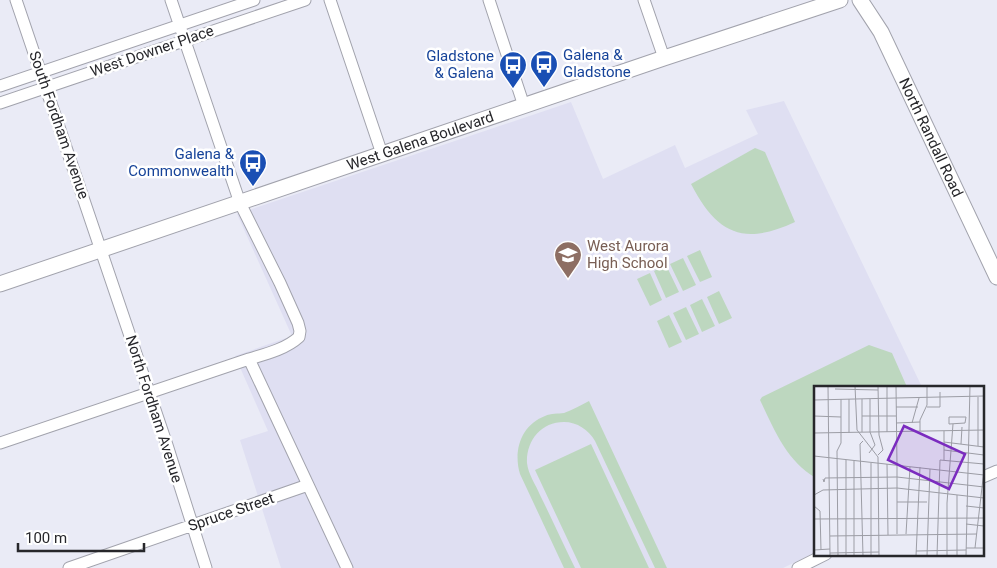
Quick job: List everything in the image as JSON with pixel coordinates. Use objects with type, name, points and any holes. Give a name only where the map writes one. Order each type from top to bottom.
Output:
[{"type":"main road","name":"West Galena Boulevard","points":[[0,284],[840,0]]},
{"type":"main road","name":"North Randall Road","points":[[860,0],[881,32],[995,270]]},
{"type":"street","name":"South Fordham Avenue","points":[[16,0],[102,250]]},
{"type":"street","points":[[0,443],[250,360],[294,342],[299,337],[300,331],[280,283],[240,203],[171,0]]},
{"type":"street","name":"West Downer Place","points":[[0,86],[254,0]]},
{"type":"street","name":"West Downer Place","points":[[0,103],[304,0]]},
{"type":"street","points":[[330,0],[382,154]]},
{"type":"street","points":[[489,0],[524,106]]},
{"type":"street","points":[[644,0],[664,58]]},
{"type":"street","name":"North Fordham Avenue","points":[[102,250],[206,568]]},
{"type":"street","points":[[250,360],[347,568]]},
{"type":"street","points":[[984,477],[997,471]]},
{"type":"street","name":"Spruce Street","points":[[69,568],[308,485]]},
{"type":"street","points":[[798,568],[822,556]]},
{"type":"shaded area","name":"West Aurora High School","points":[[784,101],[922,386],[814,386],[814,553],[783,568],[281,568],[240,440],[268,431],[235,356],[292,336],[237,214],[571,102],[603,179],[675,145],[685,168],[758,134],[746,110]]},
{"type":"green space","points":[[755,148],[765,152],[795,222],[777,229],[746,234],[733,231],[711,214],[691,184]]},
{"type":"green space","points":[[700,250],[712,277],[700,282],[687,256]]},
{"type":"green space","points":[[683,258],[696,285],[683,291],[670,264]]},
{"type":"green space","points":[[666,265],[679,292],[666,298],[654,271]]},
{"type":"green space","points":[[650,273],[662,300],[650,306],[637,279]]},
{"type":"green space","points":[[719,291],[732,318],[719,324],[707,297]]},
{"type":"green space","points":[[702,299],[715,326],[702,332],[690,305]]},
{"type":"green space","points":[[686,307],[699,334],[686,340],[673,313]]},
{"type":"green space","points":[[669,315],[682,342],[669,348],[657,321]]},
{"type":"green space","points":[[869,345],[892,353],[907,386],[814,386],[814,477],[797,463],[782,444],[760,400],[762,397]]},
{"type":"green space","points":[[589,401],[667,568],[655,568],[595,441],[582,427],[564,422],[548,425],[536,434],[527,455],[530,475],[575,568],[564,568],[520,474],[518,465],[519,448],[525,432],[530,426],[545,416],[564,413]]},
{"type":"green space","points":[[591,444],[649,568],[581,568],[535,470]]},
{"type":"place","name":"Galena & Gladstone","points":[[544,88]]},
{"type":"place","name":"Gladstone & Galena","points":[[513,89]]},
{"type":"place","name":"Galena & Commonwealth","points":[[253,187]]},
{"type":"place","name":"West Aurora High School","points":[[568,279]]}]
